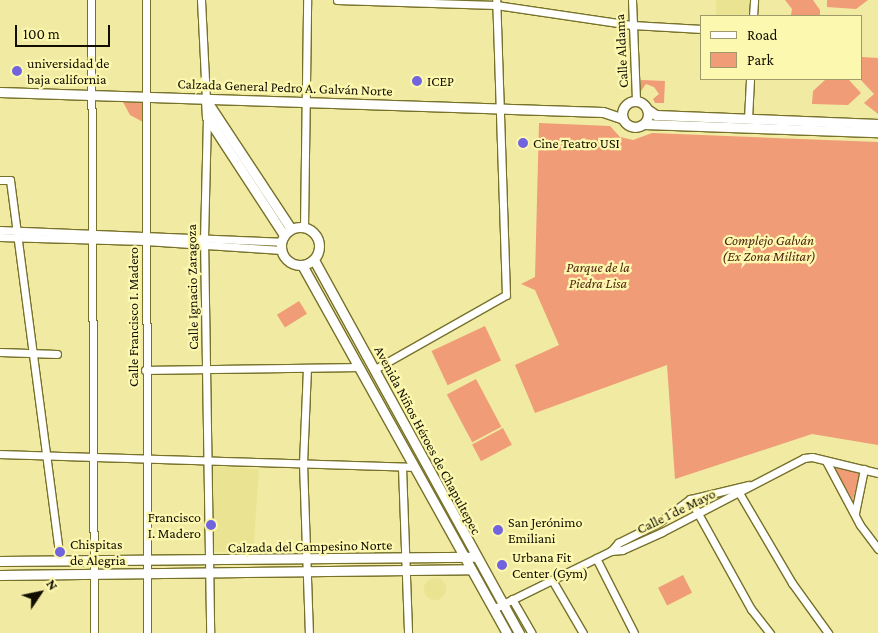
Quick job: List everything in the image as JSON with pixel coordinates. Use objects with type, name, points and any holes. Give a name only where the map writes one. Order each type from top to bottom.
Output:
[{"type":"main road","name":"Calzada General Pedro A. Galván Norte","points":[[0,92],[603,112],[624,108],[636,101]]},
{"type":"main road","name":"Calle Ignacio Zaragoza","points":[[206,99],[211,114]]},
{"type":"main road","points":[[216,100],[211,114],[284,239],[291,263],[302,266],[314,260],[320,250],[318,238],[304,227],[284,239]]},
{"type":"main road","points":[[636,101],[656,115],[878,124]]},
{"type":"main road","points":[[623,119],[624,108]]},
{"type":"main road","points":[[644,124],[647,109]]},
{"type":"main road","name":"Calzada General Pedro A. Galván Norte","points":[[603,112],[623,119],[632,127],[644,124],[878,132]]},
{"type":"main road","name":"Avenida Niños Héroes de Chapultepec","points":[[314,260],[375,370],[474,557],[519,633]]},
{"type":"main road","name":"Avenida Niños Héroes de Chapultepec","points":[[302,266],[507,633]]},
{"type":"main road","name":"Calzada del Campesino Norte","points":[[0,562],[332,560],[474,557]]},
{"type":"main road","points":[[355,559],[356,571]]},
{"type":"main road","points":[[332,560],[332,572]]},
{"type":"main road","name":"Calzada del Campesino Norte","points":[[0,575],[146,575],[471,569]]},
{"type":"street","points":[[91,0],[95,457],[94,633]]},
{"type":"street","name":"Calle Francisco I. Madero","points":[[146,0],[145,459],[147,633]]},
{"type":"street","name":"Calle Ignacio Zaragoza","points":[[201,0],[206,99]]},
{"type":"street","points":[[304,227],[307,0]]},
{"type":"street","points":[[337,0],[496,2],[632,25],[700,29]]},
{"type":"street","name":"Calle Aldama","points":[[632,0],[636,101]]},
{"type":"street","points":[[753,15],[754,0]]},
{"type":"street","points":[[375,370],[506,295],[496,2]]},
{"type":"street","points":[[748,118],[750,80]]},
{"type":"street","name":"Calle Ignacio Zaragoza","points":[[210,633],[204,241],[211,114]]},
{"type":"street","points":[[0,180],[10,180],[60,561]]},
{"type":"street","points":[[0,230],[17,234]]},
{"type":"street","points":[[0,237],[17,234],[145,237],[204,241],[284,239]]},
{"type":"street","points":[[0,352],[57,354]]},
{"type":"street","points":[[145,370],[358,367]]},
{"type":"street","points":[[307,368],[303,464],[309,633]]},
{"type":"street","points":[[0,454],[414,467]]},
{"type":"street","name":"Calle 1 de Mayo","points":[[611,550],[622,550],[698,514],[740,493],[748,485],[804,458],[878,473]]},
{"type":"street","points":[[826,461],[878,550]]},
{"type":"street","points":[[402,466],[407,558],[408,633]]},
{"type":"street","points":[[855,513],[864,469]]},
{"type":"street","name":"Calle 1 de Mayo","points":[[493,609],[611,550],[618,543],[658,523],[690,499],[736,486],[748,485]]},
{"type":"street","points":[[736,486],[792,583],[828,633]]},
{"type":"street","points":[[690,499],[751,609],[770,633]]},
{"type":"street","points":[[596,558],[634,633]]},
{"type":"street","points":[[552,580],[583,633]]},
{"type":"street","points":[[512,599],[532,633]]},
{"type":"shaded area","points":[[716,0],[750,0],[750,15],[716,15]]},
{"type":"shaded area","points":[[212,466],[259,469],[253,554],[206,551]]},
{"type":"shaded area","points":[[435,578],[443,581],[446,589],[443,597],[435,600],[427,597],[424,589],[427,581]]},
{"type":"green space","points":[[785,0],[813,0],[820,10],[820,15],[791,15],[792,9]]},
{"type":"green space","points":[[827,0],[868,0],[856,9],[827,7]]},
{"type":"green space","points":[[863,57],[878,58],[878,114],[864,103],[874,94],[861,80],[863,80]]},
{"type":"green space","points":[[641,80],[665,81],[664,103],[655,103],[653,99],[659,94],[654,87],[646,84],[641,91]]},
{"type":"green space","points":[[825,80],[849,80],[861,93],[848,105],[812,104],[813,91]]},
{"type":"green space","points":[[123,102],[142,103],[143,122],[130,115]]},
{"type":"green space","name":"Complejo Galván (Ex Zona Militar)","points":[[539,123],[610,126],[620,137],[633,140],[652,133],[878,142],[878,445],[812,434],[675,479],[667,365],[535,413],[515,365],[559,345],[535,290],[521,284],[535,277]]},
{"type":"green space","points":[[299,301],[307,314],[285,327],[277,315]]},
{"type":"green space","points":[[485,326],[501,360],[448,385],[432,351]]},
{"type":"green space","points":[[476,379],[501,427],[472,442],[447,394]]},
{"type":"green space","points":[[503,428],[512,445],[481,461],[472,444]]},
{"type":"green space","points":[[833,467],[860,473],[853,500]]},
{"type":"green space","points":[[683,575],[692,593],[667,606],[658,588]]},
{"type":"place","name":"universidad de baja california","points":[[17,71]]},
{"type":"place","name":"ICEP","points":[[417,81]]},
{"type":"place","name":"Cine Teatro USI","points":[[523,143]]},
{"type":"place","name":"Francisco I. Madero","points":[[211,525]]},
{"type":"place","name":"San Jerónimo Emiliani","points":[[498,530]]},
{"type":"place","name":"Chispitas de Alegria","points":[[60,552]]},
{"type":"place","name":"Urbana Fit Center (Gym)","points":[[502,565]]},
{"type":"park label","name":"Parque de la Piedra Lisa","points":[[598,276]]}]
